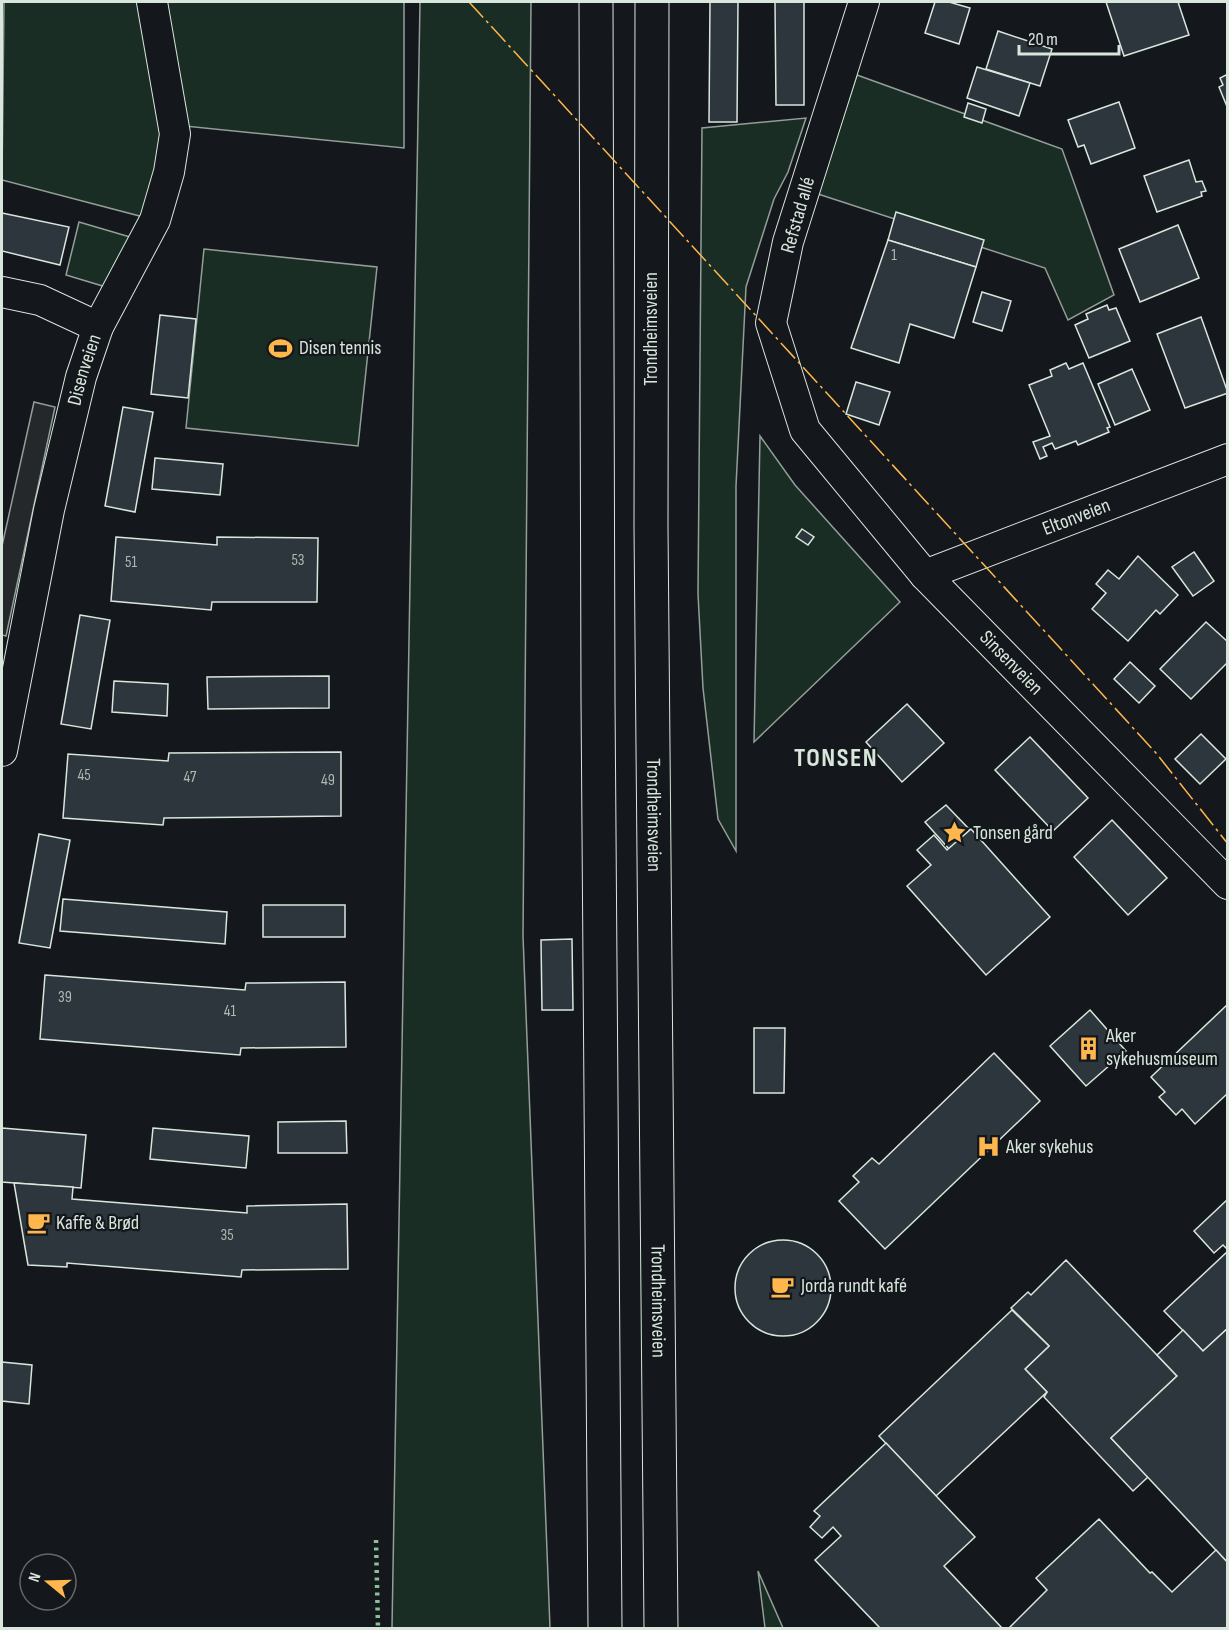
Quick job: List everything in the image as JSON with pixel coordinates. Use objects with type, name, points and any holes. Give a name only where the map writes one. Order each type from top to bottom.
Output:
[{"type":"highway","points":[[596,2],[600,1095],[605,1629]]},
{"type":"highway","name":"Trondheimsveien","points":[[652,2],[651,527],[661,1629]]},
{"type":"street","name":"Disenveien","points":[[2,751],[49,510],[81,376],[98,327],[155,220],[169,172],[175,134],[152,2]]},
{"type":"street","name":"Refstad allé","points":[[805,430],[771,323],[788,242],[864,2]]},
{"type":"street","points":[[2,292],[40,300],[98,327]]},
{"type":"street","name":"Sinsenveien","points":[[805,430],[925,575],[1227,884]]},
{"type":"street","name":"Eltonveien","points":[[925,575],[1227,459]]},
{"type":"green space","points":[[4,2],[404,2],[404,148],[185,126],[155,220],[2,180]]},
{"type":"green space","points":[[420,2],[531,2],[523,936],[550,1628],[392,1628]]},
{"type":"green space","points":[[857,75],[1062,149],[1114,295],[1068,320],[1045,268],[818,194]]},
{"type":"green space","points":[[806,118],[788,172],[774,199],[746,287],[736,486],[736,851],[718,819],[703,688],[698,594],[702,128]]},
{"type":"green space","points":[[79,222],[130,237],[106,287],[66,275]]},
{"type":"green space","name":"Disen tennis","points":[[204,249],[377,267],[358,446],[186,428]]},
{"type":"green space","points":[[760,436],[795,485],[900,602],[754,742]]},
{"type":"green space","points":[[758,1571],[783,1628],[765,1628]]},
{"type":"shaded area","points":[[34,402],[55,407],[6,636],[2,635],[2,546]]},
{"type":"building","points":[[710,2],[738,2],[737,122],[709,122]]},
{"type":"building","points":[[775,2],[804,2],[804,105],[776,105]]},
{"type":"building","points":[[935,2],[949,2],[970,8],[959,44],[925,33]]},
{"type":"building","points":[[1106,2],[1178,2],[1189,35],[1124,56]]},
{"type":"building","points":[[998,31],[1052,49],[1040,86],[986,69]]},
{"type":"building","points":[[977,67],[1030,83],[1019,116],[967,98]]},
{"type":"building","points":[[1228,74],[1228,109],[1219,87],[1223,85],[1220,78]]},
{"type":"building","points":[[1119,102],[1135,148],[1091,164],[1084,145],[1078,147],[1068,120]]},
{"type":"building","points":[[968,103],[986,109],[982,123],[964,117]]},
{"type":"building","points":[[1189,160],[1196,182],[1202,181],[1206,191],[1201,192],[1202,196],[1157,212],[1144,176]]},
{"type":"building","points":[[896,212],[984,240],[976,267],[888,240]]},
{"type":"building","points":[[2,213],[69,227],[60,265],[2,251]]},
{"type":"building","points":[[1178,225],[1199,278],[1140,302],[1119,249]]},
{"type":"building","points":[[888,240],[976,267],[954,338],[910,324],[899,363],[851,348]]},
{"type":"building","points":[[982,292],[1011,301],[1002,331],[973,322]]},
{"type":"building","points":[[1107,305],[1109,310],[1116,308],[1130,341],[1089,358],[1075,325],[1088,319],[1086,314]]},
{"type":"building","points":[[160,315],[196,319],[188,398],[151,394]]},
{"type":"building","points":[[1201,317],[1228,393],[1185,408],[1157,334]]},
{"type":"building","points":[[1066,363],[1069,369],[1083,363],[1110,427],[1107,428],[1109,432],[1078,445],[1076,441],[1055,449],[1052,443],[1043,447],[1047,456],[1040,459],[1033,442],[1050,436],[1029,385],[1052,376],[1050,370]]},
{"type":"building","points":[[1132,369],[1150,410],[1115,425],[1098,384]]},
{"type":"building","points":[[856,382],[890,392],[879,425],[846,414]]},
{"type":"building","points":[[123,407],[153,412],[135,512],[105,506]]},
{"type":"building","points":[[155,458],[223,464],[220,495],[152,489]]},
{"type":"building","points":[[802,529],[814,537],[808,545],[796,537]]},
{"type":"building","points":[[116,537],[217,545],[217,537],[318,538],[317,602],[212,602],[211,610],[111,601]]},
{"type":"building","points":[[1194,552],[1214,581],[1193,596],[1172,567]]},
{"type":"building","points":[[1138,556],[1178,595],[1160,614],[1156,610],[1128,641],[1092,609],[1106,593],[1096,584],[1108,570],[1119,579]]},
{"type":"building","points":[[80,615],[110,620],[91,729],[61,724]]},
{"type":"building","points":[[1206,622],[1228,642],[1228,662],[1191,699],[1160,669]]},
{"type":"building","points":[[1130,662],[1155,686],[1139,703],[1114,679]]},
{"type":"building","points":[[329,676],[329,708],[208,709],[207,677]]},
{"type":"building","points":[[114,681],[168,684],[167,716],[112,712]]},
{"type":"building","points":[[907,704],[944,743],[902,782],[866,742]]},
{"type":"building","points":[[1201,734],[1226,759],[1200,784],[1175,759]]},
{"type":"building","points":[[1030,737],[1088,798],[1053,831],[995,770]]},
{"type":"building","points":[[341,752],[341,816],[164,818],[163,825],[63,818],[68,754],[168,761],[169,753]]},
{"type":"building","points":[[946,805],[970,830],[949,849],[925,822]]},
{"type":"building","points":[[1112,820],[1167,878],[1128,915],[1074,857]]},
{"type":"building","points":[[971,829],[1050,917],[986,975],[907,886],[931,865],[917,850],[934,835],[947,850]]},
{"type":"building","points":[[39,834],[70,840],[50,948],[19,943]]},
{"type":"building","points":[[63,899],[227,912],[225,944],[60,931]]},
{"type":"building","points":[[263,905],[345,905],[345,937],[263,937]]},
{"type":"building","points":[[572,939],[573,1010],[542,1010],[541,940]]},
{"type":"building","points":[[45,975],[245,990],[246,983],[345,982],[346,1047],[241,1048],[240,1055],[40,1039]]},
{"type":"building","points":[[1228,1004],[1228,1093],[1195,1124],[1182,1109],[1176,1115],[1159,1097],[1165,1092],[1151,1077]]},
{"type":"building","name":"Aker sykehusmuseum","points":[[1090,1010],[1126,1051],[1086,1086],[1050,1046]]},
{"type":"building","points":[[754,1028],[785,1028],[784,1093],[754,1093]]},
{"type":"building","points":[[994,1053],[1040,1101],[885,1249],[839,1201],[859,1182],[853,1176],[872,1158],[879,1164]]},
{"type":"building","points":[[346,1121],[347,1153],[278,1153],[278,1122]]},
{"type":"building","points":[[2,1128],[86,1135],[81,1188],[2,1182]]},
{"type":"building","points":[[153,1128],[249,1136],[246,1168],[150,1159]]},
{"type":"building","points":[[14,1183],[73,1187],[72,1199],[247,1213],[247,1206],[347,1204],[348,1269],[242,1270],[241,1277],[67,1263],[67,1267],[28,1265]]},
{"type":"building","points":[[1228,1199],[1228,1250],[1223,1245],[1214,1253],[1194,1231]]},
{"type":"building","name":"Jorda rundt kafé","points":[[783,1240],[801,1243],[817,1254],[828,1270],[831,1288],[828,1306],[817,1322],[801,1333],[783,1336],[765,1333],[749,1322],[738,1306],[735,1288],[738,1270],[749,1254],[765,1243]]},
{"type":"building","points":[[1228,1251],[1228,1328],[1203,1351],[1164,1311]]},
{"type":"building","points":[[1066,1260],[1177,1376],[1111,1438],[1148,1477],[1133,1491],[1044,1397],[1047,1392],[1025,1369],[1049,1346],[1011,1308],[1028,1292],[1031,1295]]},
{"type":"building","points":[[1012,1310],[1049,1346],[1025,1369],[1047,1392],[936,1496],[879,1436]]},
{"type":"building","points":[[1228,1328],[1228,1563],[1111,1438],[1177,1376],[1157,1355],[1183,1330],[1203,1351]]},
{"type":"building","points":[[2,1362],[32,1365],[29,1404],[2,1401]]},
{"type":"building","points":[[886,1443],[975,1537],[944,1566],[1002,1628],[880,1628],[815,1560],[841,1536],[833,1527],[822,1538],[810,1527],[820,1516],[814,1511]]},
{"type":"building","points":[[1099,1519],[1150,1573],[1152,1572],[1172,1592],[1216,1550],[1228,1563],[1228,1628],[1009,1628],[1047,1590],[1036,1578]]},
{"type":"hedge","points":[[376,1540],[378,1628]]},
{"type":"power","points":[[469,2],[1156,753],[1228,844]]},
{"type":"place","name":"Disen tennis","points":[[281,348]]},
{"type":"place","name":"Tonsen gård","points":[[955,833]]},
{"type":"place","name":"Aker sykehusmuseum","points":[[1088,1048]]},
{"type":"place","name":"Aker sykehus","points":[[988,1147]]},
{"type":"place","name":"Kaffe & Brød","points":[[38,1223]]},
{"type":"place","name":"Jorda rundt kafé","points":[[783,1286]]},
{"type":"district","name":"TONSEN","points":[[836,758]]}]
